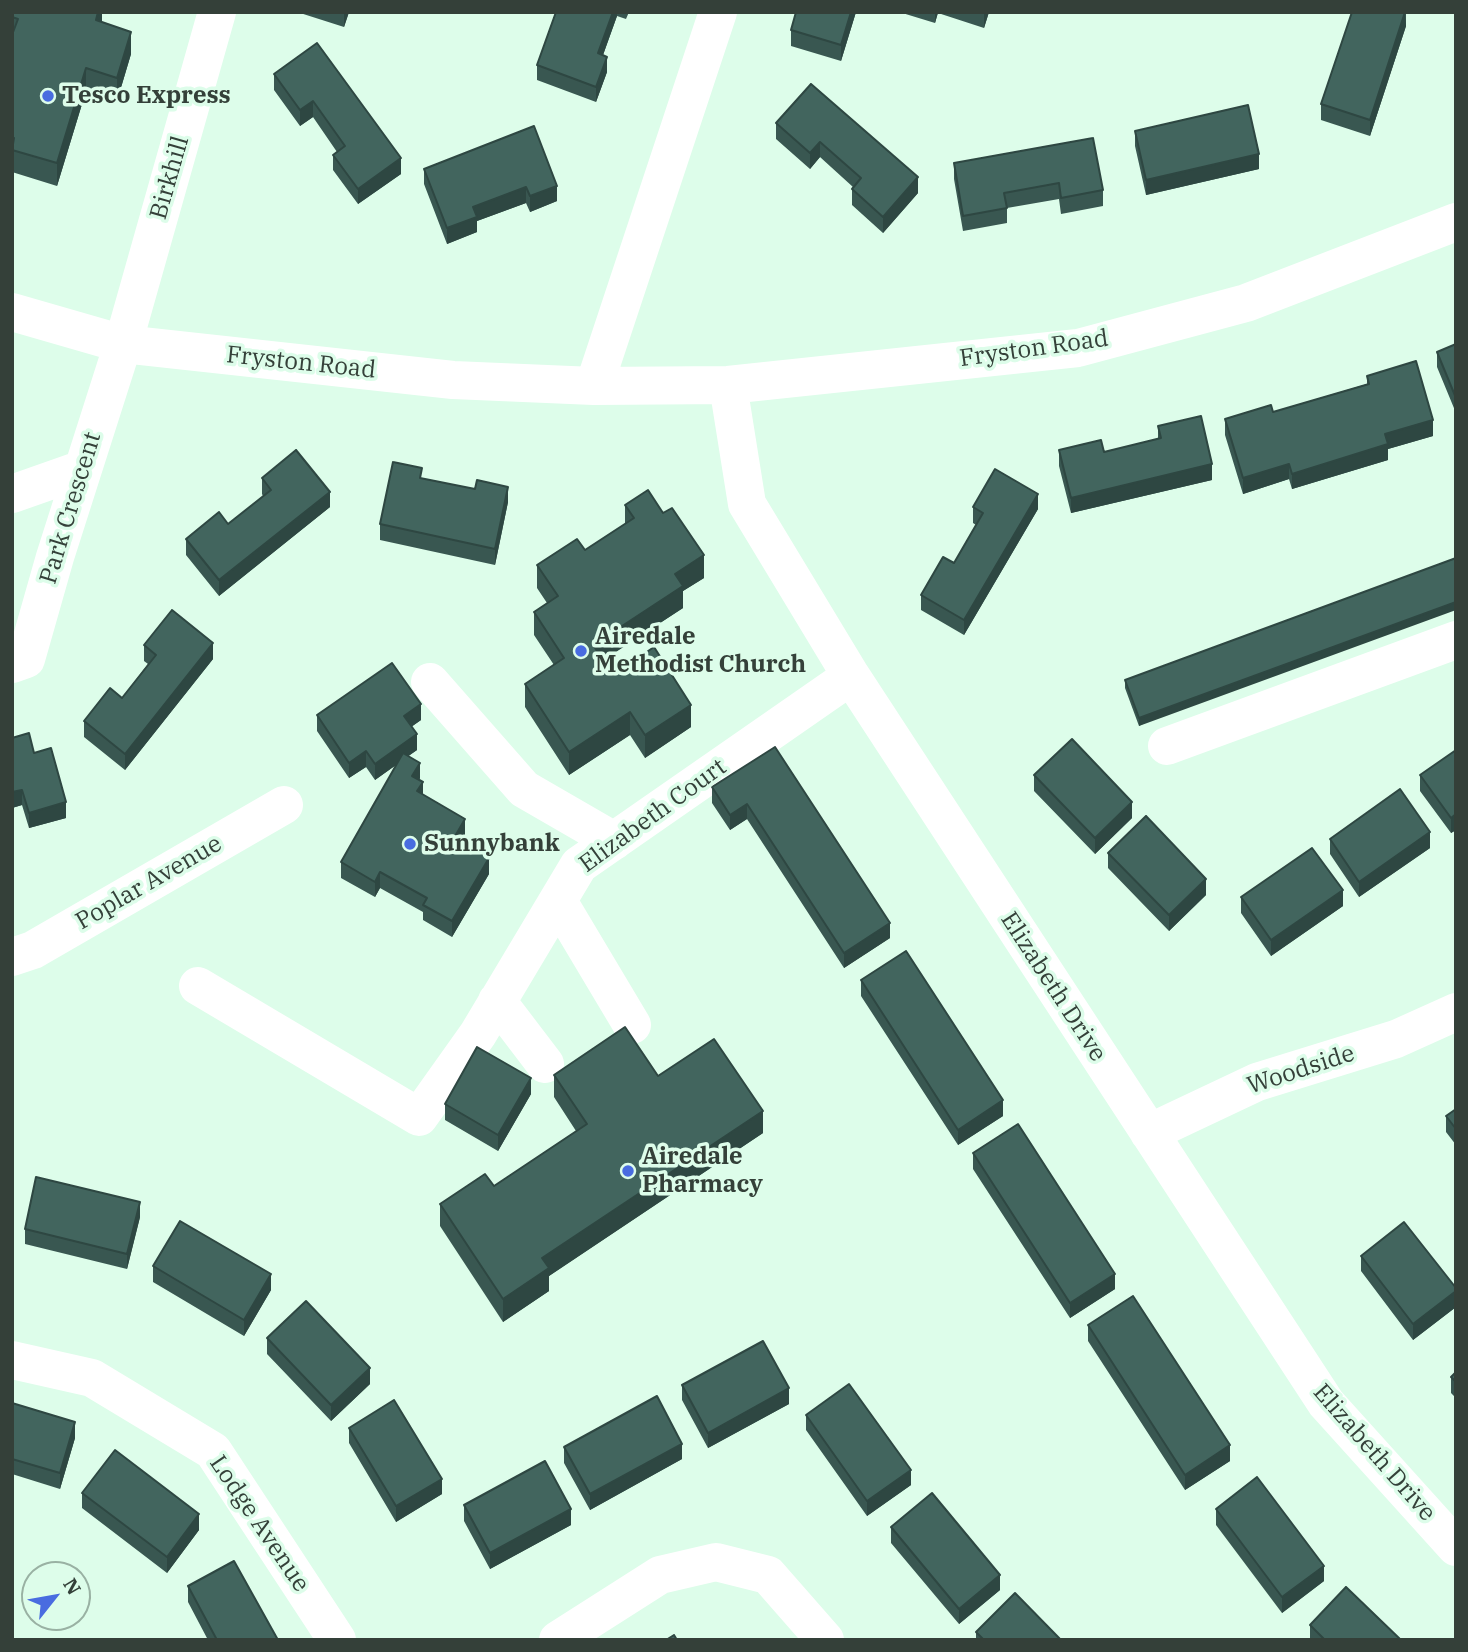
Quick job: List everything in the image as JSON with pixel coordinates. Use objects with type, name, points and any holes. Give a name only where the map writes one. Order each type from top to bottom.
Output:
[{"type":"street","name":"Birkhill","points":[[123,344],[217,12]]},
{"type":"street","points":[[594,386],[718,12]]},
{"type":"street","name":"Fryston Road","points":[[12,312],[123,344],[453,380],[594,386],[727,385],[1078,348],[1247,303],[1456,222]]},
{"type":"street","name":"Park Crescent","points":[[12,663],[26,659],[55,557],[123,344]]},
{"type":"street","name":"Elizabeth Drive","points":[[727,385],[747,504],[851,676],[1326,1403],[1456,1547]]},
{"type":"street","points":[[12,494],[83,468]]},
{"type":"street","points":[[1167,746],[1456,640]]},
{"type":"street","name":"Elizabeth Court","points":[[198,986],[419,1117],[478,1034],[579,865],[851,676]]},
{"type":"street","points":[[430,682],[524,789],[614,841]]},
{"type":"street","name":"Poplar Avenue","points":[[12,957],[33,950],[284,805]]},
{"type":"street","points":[[558,901],[632,1025]]},
{"type":"street","points":[[497,1001],[545,1063]]},
{"type":"street","name":"Woodside","points":[[1149,1133],[1257,1082],[1396,1039],[1456,1012]]},
{"type":"street","name":"Lodge Avenue","points":[[12,1360],[92,1378],[212,1451],[337,1640]]},
{"type":"street","points":[[558,1640],[660,1575],[716,1562],[768,1575],[825,1640]]},
{"type":"building","name":"Tesco Express","points":[[12,12],[98,12],[96,20],[131,32],[117,78],[86,68],[57,163],[12,150],[12,35],[18,19],[12,17]]},
{"type":"building","points":[[556,12],[613,12],[598,53],[607,57],[596,87],[537,65]]},
{"type":"building","points":[[796,12],[851,12],[841,45],[791,30]]},
{"type":"building","points":[[1352,12],[1405,12],[1370,120],[1321,104]]},
{"type":"building","points":[[317,43],[401,158],[358,189],[333,155],[345,146],[313,101],[300,110],[274,74]]},
{"type":"building","points":[[811,84],[918,177],[883,217],[852,189],[861,178],[820,142],[810,153],[776,123]]},
{"type":"building","points":[[1248,105],[1259,154],[1146,180],[1135,131]]},
{"type":"building","points":[[534,126],[557,186],[530,196],[526,187],[473,207],[477,217],[447,228],[424,169]]},
{"type":"building","points":[[1093,138],[1103,190],[1061,198],[1059,183],[1004,193],[1007,208],[963,216],[954,163]]},
{"type":"building","points":[[1456,344],[1456,398],[1437,352]]},
{"type":"building","points":[[1416,361],[1433,420],[1385,434],[1388,444],[1292,474],[1289,464],[1243,478],[1225,419],[1271,405],[1273,412],[1369,384],[1367,376]]},
{"type":"building","points":[[1201,416],[1212,464],[1071,498],[1059,450],[1101,440],[1104,452],[1161,438],[1158,426]]},
{"type":"building","points":[[296,450],[330,492],[219,580],[186,539],[219,512],[228,524],[271,490],[262,478]]},
{"type":"building","points":[[393,462],[422,468],[420,478],[475,489],[477,480],[508,487],[495,549],[380,524]]},
{"type":"building","points":[[995,469],[1038,494],[964,620],[921,595],[943,557],[954,563],[983,513],[973,507]]},
{"type":"building","name":"Airedale Methodist Church","points":[[648,490],[663,513],[672,508],[704,555],[675,574],[683,586],[593,645],[613,675],[654,647],[691,705],[645,735],[630,712],[569,752],[525,684],[564,658],[534,612],[558,596],[537,565],[577,539],[585,550],[634,518],[625,505]]},
{"type":"building","points":[[1456,558],[1456,602],[1139,718],[1125,680]]},
{"type":"building","points":[[172,610],[213,643],[125,754],[84,721],[110,688],[122,698],[156,655],[144,645]]},
{"type":"building","points":[[392,663],[421,704],[404,716],[417,734],[375,764],[366,751],[349,763],[317,715]]},
{"type":"building","points":[[29,733],[34,753],[51,748],[66,802],[29,813],[22,790],[12,792],[12,738]]},
{"type":"building","points":[[1072,739],[1132,802],[1095,838],[1034,775]]},
{"type":"building","points":[[775,747],[890,923],[844,953],[747,804],[730,815],[712,787]]},
{"type":"building","points":[[1456,750],[1456,814],[1451,818],[1420,775]]},
{"type":"building","name":"Sunnybank","points":[[403,753],[420,763],[412,776],[423,782],[417,791],[465,819],[454,838],[489,858],[452,921],[423,905],[427,898],[380,872],[375,882],[341,862]]},
{"type":"building","points":[[1400,789],[1430,832],[1359,882],[1330,839]]},
{"type":"building","points":[[1146,816],[1206,879],[1169,915],[1108,853]]},
{"type":"building","points":[[1312,848],[1343,890],[1271,940],[1241,897]]},
{"type":"building","points":[[906,951],[1003,1100],[958,1130],[861,980]]},
{"type":"building","name":"Airedale Pharmacy","points":[[625,1027],[658,1076],[714,1039],[763,1111],[542,1258],[549,1268],[503,1299],[440,1204],[485,1174],[494,1186],[587,1124],[554,1075]]},
{"type":"building","points":[[477,1047],[531,1078],[498,1135],[445,1104]]},
{"type":"building","points":[[1456,1109],[1456,1129],[1446,1116]]},
{"type":"building","points":[[1018,1124],[1115,1274],[1070,1303],[973,1153]]},
{"type":"building","points":[[36,1177],[140,1202],[127,1254],[25,1229]]},
{"type":"building","points":[[180,1221],[271,1274],[244,1320],[153,1266]]},
{"type":"building","points":[[1404,1222],[1456,1288],[1456,1291],[1413,1324],[1361,1256]]},
{"type":"building","points":[[1133,1296],[1230,1445],[1185,1475],[1088,1325]]},
{"type":"building","points":[[306,1301],[370,1368],[331,1405],[267,1338]]},
{"type":"building","points":[[763,1341],[789,1388],[708,1433],[682,1385]]},
{"type":"building","points":[[849,1384],[911,1470],[867,1501],[806,1415]]},
{"type":"building","points":[[657,1396],[682,1444],[590,1494],[564,1447]]},
{"type":"building","points":[[394,1400],[442,1479],[396,1506],[349,1428]]},
{"type":"building","points":[[12,1403],[75,1422],[60,1473],[12,1459]]},
{"type":"building","points":[[115,1450],[199,1514],[167,1557],[82,1493]]},
{"type":"building","points":[[545,1461],[571,1509],[490,1553],[464,1505]]},
{"type":"building","points":[[1257,1477],[1324,1566],[1282,1597],[1216,1509]]},
{"type":"building","points":[[932,1493],[1000,1575],[959,1609],[891,1527]]},
{"type":"building","points":[[234,1561],[278,1640],[217,1640],[188,1586]]},
{"type":"building","points":[[1346,1587],[1401,1640],[1325,1640],[1310,1625]]},
{"type":"building","points":[[1015,1593],[1061,1640],[984,1640],[976,1632]]},
{"type":"place","name":"Tesco Express","points":[[48,96]]},
{"type":"place","name":"Airedale Methodist Church","points":[[581,651]]},
{"type":"place","name":"Sunnybank","points":[[410,844]]},
{"type":"place","name":"Airedale Pharmacy","points":[[628,1171]]}]
